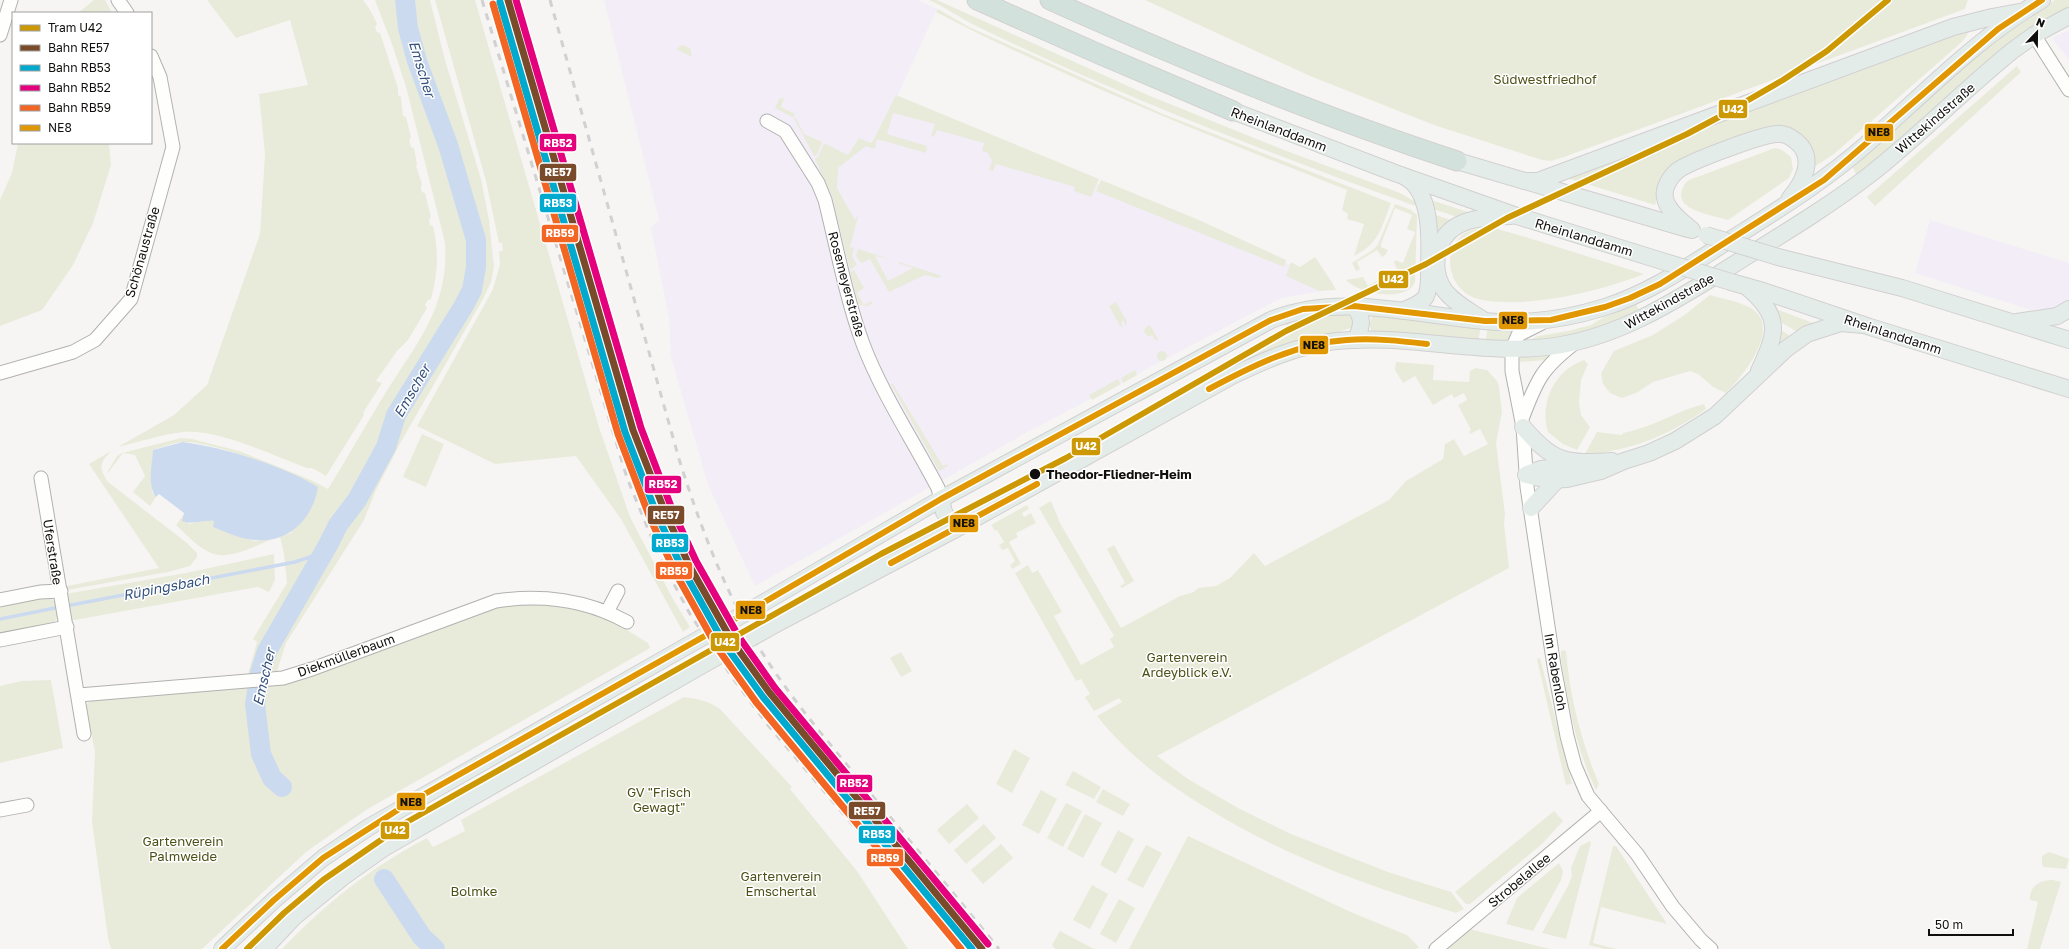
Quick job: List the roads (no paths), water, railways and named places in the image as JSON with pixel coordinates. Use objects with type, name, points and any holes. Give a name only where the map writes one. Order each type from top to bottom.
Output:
[{"type":"highway","name":"Rheinlanddamm","points":[[977,0],[1233,111]]},
{"type":"highway","points":[[1050,0],[1181,57],[1314,110],[1457,161]]},
{"type":"main road","name":"Wittekindstraße","points":[[222,949],[274,900],[323,858],[369,827],[763,603],[941,499],[1271,320],[1286,314],[1310,308],[1354,306],[1485,321],[1552,320],[1605,307],[1660,284],[1824,180],[1974,49],[2023,11],[2042,0]]},
{"type":"main road","points":[[1524,181],[1538,181],[1953,27],[1998,15],[2023,11]]},
{"type":"main road","name":"Wittekindstraße","points":[[264,949],[294,917],[343,877],[384,848],[776,624],[954,530],[1254,365],[1279,355],[1314,346],[1356,340],[1389,340],[1512,350],[1560,345],[1620,328],[1657,311],[1841,196],[1874,172],[1993,66],[2034,35],[2069,16]]},
{"type":"main road","name":"Rheinlanddamm","points":[[1233,111],[1402,175],[1517,216],[1763,291],[1863,325],[2069,389]]},
{"type":"main road","points":[[1699,233],[1666,204],[1665,192],[1672,176],[1686,166],[1761,137],[1784,134],[1795,140],[1805,152],[1806,168],[1804,176],[1798,189],[1783,206]]},
{"type":"main road","points":[[1457,161],[1778,257],[1902,288],[2069,340]]},
{"type":"main road","points":[[1824,180],[1841,173],[1849,175],[1850,184],[1841,196]]},
{"type":"main road","points":[[1402,175],[1412,182],[1423,201],[1428,219],[1430,239],[1427,294],[1419,303],[1403,311]]},
{"type":"main road","points":[[1485,321],[1450,297],[1439,281],[1436,264],[1438,249],[1441,242],[1452,230],[1471,219],[1517,216]]},
{"type":"main road","points":[[1746,287],[1767,308],[1773,331],[1770,350],[1756,377]]},
{"type":"main road","points":[[1354,306],[1362,319],[1362,326],[1356,340]]},
{"type":"main road","points":[[2013,323],[2057,316],[2069,308]]},
{"type":"main road","points":[[1526,475],[1557,480],[1601,471],[1624,461],[1649,453],[1697,428],[1727,406],[1786,349],[1807,334],[1841,323],[1863,325]]},
{"type":"main road","points":[[1523,423],[1550,454],[1568,460],[1586,463]]},
{"type":"main road","points":[[1526,475],[1541,469],[1586,463],[1624,461]]},
{"type":"main road","points":[[1531,508],[1557,480]]},
{"type":"main road","points":[[941,499],[944,512],[954,530]]},
{"type":"street","points":[[0,34],[11,0]]},
{"type":"street","points":[[118,0],[126,12]]},
{"type":"street","points":[[2034,35],[2069,90]]},
{"type":"street","name":"Schönaustraße","points":[[0,373],[73,352],[95,340],[130,299],[173,147],[160,77],[152,58]]},
{"type":"street","name":"Rosemeyerstraße","points":[[767,121],[785,131],[818,183],[825,200],[852,311],[864,345],[880,382],[938,488],[941,499]]},
{"type":"street","points":[[1512,350],[1518,335],[1552,320]]},
{"type":"street","points":[[1523,423],[1535,385],[1542,372],[1552,361],[1578,341]]},
{"type":"street","name":"Im Rabenloh","points":[[1512,350],[1512,371],[1523,423],[1526,475],[1554,666],[1567,736],[1582,784],[1588,796],[1637,854],[1673,907],[1701,940],[1711,949]]},
{"type":"street","name":"Uferstraße","points":[[0,600],[40,592],[61,593],[41,478]]},
{"type":"street","points":[[607,612],[618,592]]},
{"type":"street","points":[[61,593],[79,695],[84,734]]},
{"type":"street","name":"Diekmüllerbaum","points":[[79,695],[283,678],[312,670],[496,601],[516,598],[567,601],[607,612],[627,622]]},
{"type":"street","points":[[0,640],[66,622]]},
{"type":"street","points":[[0,810],[27,805]]},
{"type":"street","name":"Strobelallee","points":[[1436,949],[1601,811]]},
{"type":"water","points":[[183,442],[216,448],[253,458],[304,479],[318,487],[311,509],[305,519],[297,527],[278,538],[266,540],[254,540],[233,535],[213,527],[214,521],[190,523],[182,521],[184,513],[159,494],[156,497],[153,492],[151,475],[153,450]]},
{"type":"waterway","name":"Emscher","points":[[282,787],[272,778],[261,754],[255,704],[260,673],[267,651],[338,525],[357,500],[386,447],[396,415],[463,307],[472,290],[476,267],[476,240],[448,145],[417,61],[408,28],[405,0]]},
{"type":"waterway","name":"Rüpingsbach","points":[[66,606],[295,562],[316,555],[328,545]]},
{"type":"waterway","name":"Rüpingsbach","points":[[0,619],[60,607]]},
{"type":"waterway","name":"Emscher","points":[[384,879],[422,937],[435,949]]},
{"type":"railway","points":[[482,0],[627,478],[660,558],[690,614],[732,677],[767,724],[958,949]]},
{"type":"railway","points":[[550,0],[679,459],[702,526],[728,590],[761,651],[800,707],[999,949]]},
{"type":"tram line","name":"U42","points":[[247,949],[284,913],[323,880],[407,822],[881,554],[1066,458],[1286,331],[1426,264],[1507,218],[1687,134],[1719,117],[1783,80],[1827,51],[1888,0]]},
{"type":"rail line","name":"RE57","points":[[508,0],[633,430],[665,512],[689,565],[732,641],[769,692],[982,949]]},
{"type":"rail line","name":"RB52","points":[[516,0],[641,428],[672,509],[696,561],[739,637],[775,688],[988,944]]},
{"type":"rail line","name":"RB53","points":[[500,2],[625,432],[657,515],[682,568],[725,645],[763,697],[972,949]]},
{"type":"rail line","name":"RB59","points":[[493,4],[618,434],[650,518],[675,572],[718,649],[756,702],[961,949]]},
{"type":"place","name":"Theodor-Fliedner-Heim","points":[[1035,474]]},
{"type":"park label","name":"Südwestfriedhof","points":[[1545,79]]},
{"type":"park label","name":"Gartenverein Ardeyblick e.V.","points":[[1187,664]]},
{"type":"park label","name":"GV \"Frisch Gewagt\"","points":[[659,800]]},
{"type":"park label","name":"Gartenverein Palmweide","points":[[183,848]]},
{"type":"park label","name":"Gartenverein Emschertal","points":[[781,884]]},
{"type":"park label","name":"Bolmke","points":[[474,891]]}]
